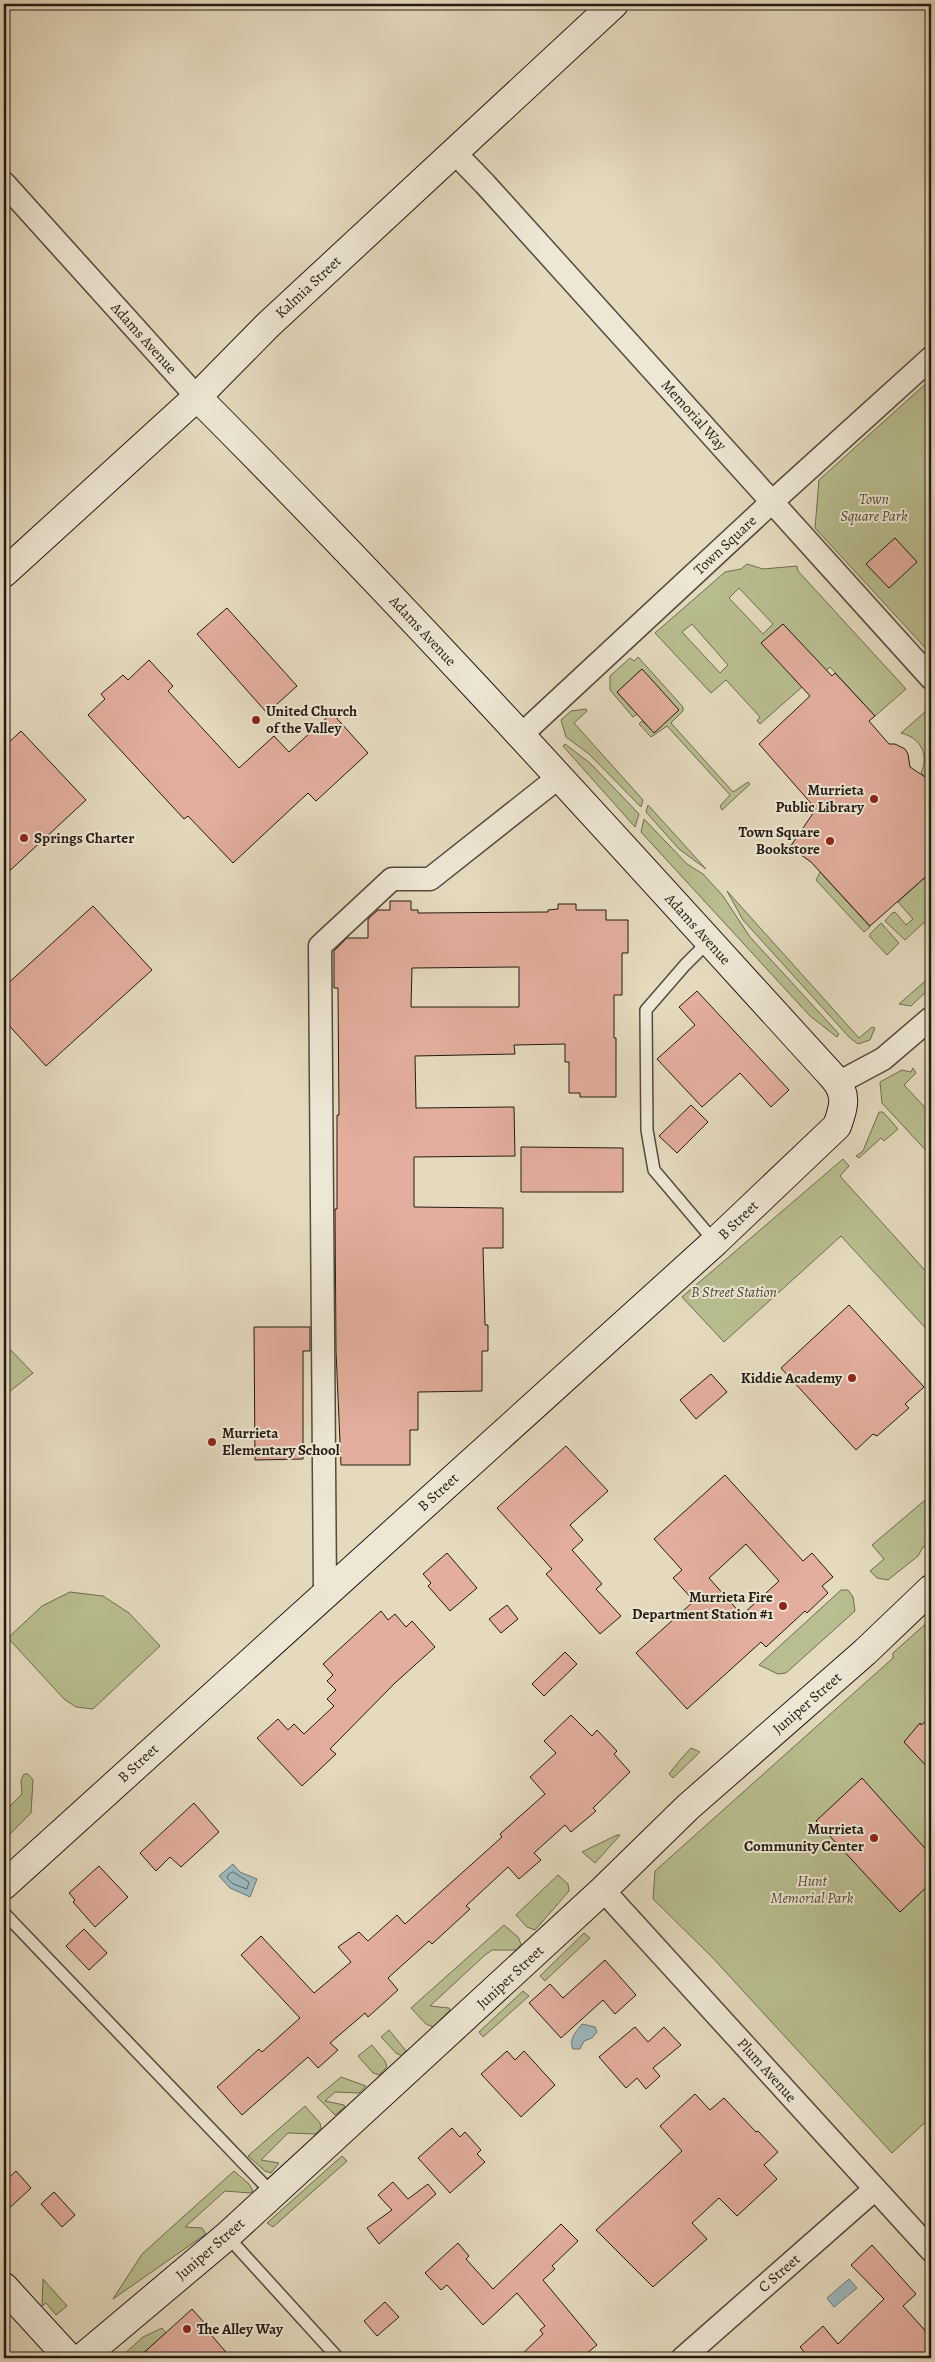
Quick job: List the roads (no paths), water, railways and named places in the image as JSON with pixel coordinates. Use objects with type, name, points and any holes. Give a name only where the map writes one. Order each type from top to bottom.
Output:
[{"type":"street","name":"Kalmia Street","points":[[4,573],[197,397],[268,324],[614,4]]},
{"type":"street","name":"Memorial Way","points":[[455,153],[931,678]]},
{"type":"street","name":"Adams Avenue","points":[[4,183],[197,397],[272,471],[521,734],[838,1083]]},
{"type":"street","name":"Town Square","points":[[521,734],[772,501],[931,358]]},
{"type":"street","points":[[325,1594],[320,946],[392,878],[430,879],[559,777]]},
{"type":"street","points":[[838,1083],[883,1059],[931,1018]]},
{"type":"street","name":"B Street","points":[[4,1886],[715,1242],[837,1126],[845,1104],[838,1083]]},
{"type":"street","name":"Juniper Street","points":[[82,2358],[228,2236],[603,1890],[688,1807],[865,1652],[931,1589]]},
{"type":"street","name":"Plum Avenue","points":[[603,1890],[931,2250]]},
{"type":"street","name":"C Street","points":[[683,2358],[875,2188]]},
{"type":"street","points":[[4,2287],[69,2358]]},
{"type":"lane","points":[[709,942],[685,965],[646,1010],[647,1130],[654,1170],[715,1242]]},
{"type":"lane","points":[[4,1912],[273,2194]]},
{"type":"lane","points":[[228,2236],[338,2358]]},
{"type":"water","points":[[233,1864],[240,1872],[257,1879],[250,1897],[230,1888],[219,1876]]},
{"type":"water","points":[[582,2024],[595,2027],[597,2032],[592,2038],[584,2041],[580,2049],[573,2049],[572,2039]]},
{"type":"water","points":[[849,2279],[857,2288],[834,2307],[827,2298]]},
{"type":"place","name":"United Church of the Valley","points":[[256,720]]},
{"type":"place","name":"Murrieta Public Library","points":[[874,799]]},
{"type":"place","name":"Springs Charter","points":[[24,838]]},
{"type":"place","name":"Town Square Bookstore","points":[[830,841]]},
{"type":"place","name":"Kiddie Academy","points":[[852,1378]]},
{"type":"place","name":"Murrieta Elementary School","points":[[212,1442]]},
{"type":"place","name":"Murrieta Fire Department Station #1","points":[[783,1606]]},
{"type":"place","name":"Murrieta Community Center","points":[[874,1838]]},
{"type":"place","name":"The Alley Way","points":[[187,2329]]},
{"type":"park label","name":"Town Square Park","points":[[874,508]]},
{"type":"park label","name":"B Street Station","points":[[734,1292]]},
{"type":"park label","name":"Hunt Memorial Park","points":[[812,1890]]}]
